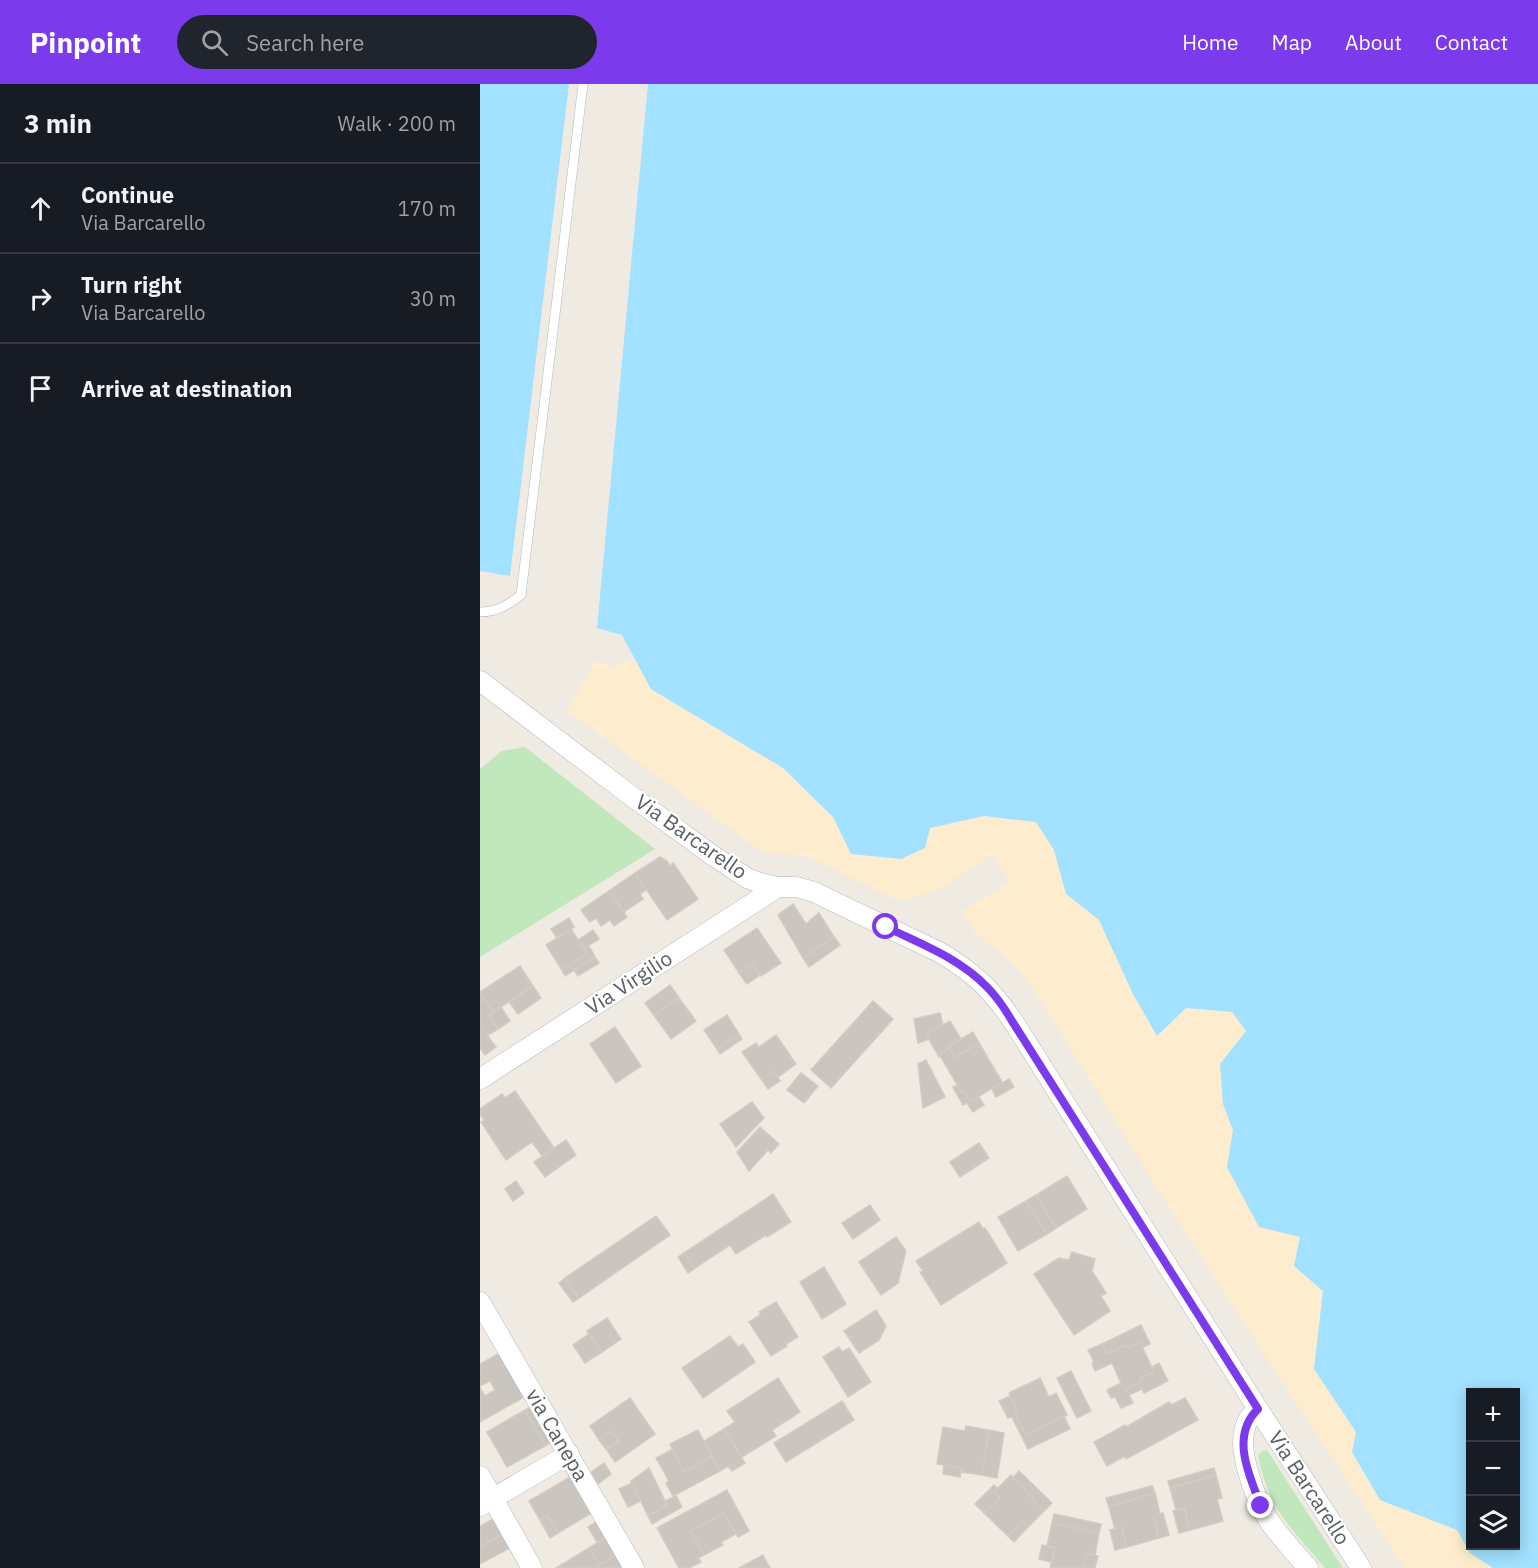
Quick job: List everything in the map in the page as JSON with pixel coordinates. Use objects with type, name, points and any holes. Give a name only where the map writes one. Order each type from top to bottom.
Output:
[{"type":"street","name":"Via Barcarello","points":[[480,681],[630,795],[747,878],[778,887],[809,890],[941,953],[961,965],[987,987],[1012,1021],[1361,1568]]},
{"type":"street","name":"Via Virgilio","points":[[480,1079],[778,887]]},
{"type":"street","name":"via Canepa","points":[[480,1302],[634,1568]]},
{"type":"street","name":"Via Barcarello","points":[[1258,1409],[1244,1429],[1242,1447],[1253,1486],[1271,1524],[1308,1568]]},
{"type":"street","points":[[487,1502],[569,1454]]},
{"type":"street","points":[[480,1476],[487,1502],[532,1568]]},
{"type":"lane","points":[[480,612],[506,607],[521,595],[583,84]]},
{"type":"green space","points":[[525,747],[655,849],[480,957],[480,769],[502,751]]},
{"type":"green space","points":[[1267,1450],[1343,1568],[1325,1568],[1280,1513],[1266,1486],[1258,1456],[1262,1451]]},
{"type":"sand","points":[[597,660],[616,668],[621,661],[637,662],[651,690],[783,768],[833,817],[852,854],[930,828],[984,816],[1036,822],[1054,850],[1066,894],[1099,920],[1133,994],[1157,1036],[1186,1008],[1232,1011],[1246,1031],[1223,1104],[1233,1130],[1227,1167],[1300,1237],[1294,1266],[1323,1291],[1314,1369],[1356,1433],[1381,1500],[1458,1530],[1466,1550],[1493,1568],[1405,1568],[1174,1215],[1029,982],[1017,967],[976,934],[961,912],[1010,882],[992,855],[940,889],[899,901],[807,856],[761,851],[567,711]]},
{"type":"water","points":[[480,84],[569,84],[510,576],[480,571]]},
{"type":"water","points":[[648,84],[1538,84],[1538,1568],[1493,1568],[1468,1550],[1520,1550],[1520,1388],[1466,1388],[1466,1546],[1457,1530],[1380,1500],[1352,1452],[1356,1432],[1314,1369],[1323,1291],[1294,1266],[1300,1237],[1259,1227],[1227,1167],[1233,1130],[1223,1104],[1220,1064],[1246,1031],[1232,1012],[1186,1008],[1157,1036],[1133,994],[1099,920],[1066,894],[1054,850],[1036,822],[984,816],[930,828],[925,848],[901,859],[851,854],[833,817],[783,768],[651,689],[622,635],[597,628]]},
{"type":"building","points":[[660,857],[670,866],[673,863],[698,899],[667,920],[635,873]]},
{"type":"building","points":[[635,873],[646,890],[640,894],[643,899],[624,912],[609,891]]},
{"type":"building","points":[[609,891],[627,917],[614,926],[610,920],[601,926],[596,918],[590,922],[581,910]]},
{"type":"building","points":[[793,904],[806,924],[819,913],[834,937],[803,958],[778,915]]},
{"type":"building","points":[[569,918],[574,927],[557,938],[551,929]]},
{"type":"building","points":[[757,928],[781,963],[761,976],[752,964],[739,973],[724,950]]},
{"type":"building","points":[[571,929],[587,954],[562,970],[546,945]]},
{"type":"building","points":[[593,930],[599,939],[584,948],[578,940]]},
{"type":"building","points":[[834,937],[840,945],[809,967],[803,958]]},
{"type":"building","points":[[589,946],[595,957],[565,976],[562,970],[587,954],[584,948]]},
{"type":"building","points":[[595,957],[599,963],[578,976],[574,970]]},
{"type":"building","points":[[752,964],[760,975],[747,984],[739,973]]},
{"type":"building","points":[[520,966],[533,986],[493,1012],[480,992]]},
{"type":"building","points":[[670,985],[679,998],[654,1015],[645,1003]]},
{"type":"building","points":[[533,986],[541,998],[518,1014],[509,1002]]},
{"type":"building","points":[[480,993],[493,1012],[489,1015],[498,1029],[487,1036],[480,1025]]},
{"type":"building","points":[[679,998],[696,1021],[671,1039],[654,1015]]},
{"type":"building","points":[[873,1001],[893,1019],[831,1088],[811,1070]]},
{"type":"building","points":[[501,1007],[510,1021],[498,1029],[489,1015]]},
{"type":"building","points":[[940,1013],[943,1025],[926,1034],[929,1039],[918,1043],[914,1019]]},
{"type":"building","points":[[727,1015],[739,1034],[717,1049],[704,1030]]},
{"type":"building","points":[[950,1021],[961,1039],[939,1054],[939,1057],[926,1034]]},
{"type":"building","points":[[480,1025],[496,1047],[485,1055],[480,1048]]},
{"type":"building","points":[[615,1027],[641,1066],[616,1083],[590,1044]]},
{"type":"building","points":[[973,1032],[979,1043],[954,1058],[948,1046]]},
{"type":"building","points":[[739,1034],[742,1039],[720,1054],[717,1049]]},
{"type":"building","points":[[776,1035],[796,1064],[778,1077],[774,1071],[762,1080],[742,1052],[756,1043],[759,1047]]},
{"type":"building","points":[[979,1043],[1002,1082],[970,1102],[964,1092],[962,1093],[939,1054],[949,1048],[954,1058]]},
{"type":"building","points":[[926,1060],[945,1097],[923,1108],[918,1064]]},
{"type":"building","points":[[774,1071],[780,1081],[768,1089],[762,1080]]},
{"type":"building","points":[[801,1073],[818,1086],[804,1103],[787,1090]]},
{"type":"building","points":[[1009,1079],[1014,1087],[996,1097],[992,1089]]},
{"type":"building","points":[[957,1085],[970,1102],[979,1097],[984,1105],[973,1112],[967,1103],[963,1105],[953,1087]]},
{"type":"building","points":[[515,1091],[554,1148],[542,1156],[532,1142],[506,1160],[481,1122],[484,1120],[480,1109],[502,1094],[505,1098]]},
{"type":"building","points":[[752,1102],[764,1118],[736,1147],[720,1124]]},
{"type":"building","points":[[760,1127],[779,1144],[771,1153],[768,1150],[749,1171],[737,1152]]},
{"type":"building","points":[[566,1140],[576,1155],[545,1177],[534,1162]]},
{"type":"building","points":[[979,1143],[989,1158],[960,1177],[950,1162]]},
{"type":"building","points":[[1067,1176],[1087,1209],[1056,1228],[1036,1195]]},
{"type":"building","points":[[516,1181],[524,1193],[513,1201],[505,1189]]},
{"type":"building","points":[[773,1194],[791,1222],[736,1254],[730,1245],[695,1268],[684,1253]]},
{"type":"building","points":[[1036,1195],[1056,1228],[1047,1234],[1026,1201]]},
{"type":"building","points":[[1026,1201],[1047,1234],[1018,1251],[998,1217]]},
{"type":"building","points":[[870,1205],[880,1220],[853,1239],[842,1223]]},
{"type":"building","points":[[656,1216],[670,1235],[579,1298],[565,1278]]},
{"type":"building","points":[[979,1222],[1007,1263],[941,1305],[920,1272],[923,1271],[916,1261]]},
{"type":"building","points":[[896,1237],[906,1251],[898,1283],[881,1295],[859,1262]]},
{"type":"building","points":[[1072,1252],[1095,1259],[1092,1271],[1106,1293],[1101,1296],[1110,1311],[1074,1335],[1034,1274],[1059,1258],[1069,1260]]},
{"type":"building","points":[[684,1253],[695,1268],[688,1273],[678,1257]]},
{"type":"building","points":[[824,1267],[846,1304],[822,1319],[800,1282]]},
{"type":"building","points":[[565,1278],[579,1298],[573,1302],[559,1283]]},
{"type":"building","points":[[776,1302],[798,1337],[771,1356],[749,1322],[761,1314],[759,1312]]},
{"type":"building","points":[[876,1310],[886,1326],[879,1340],[859,1353],[844,1331]]},
{"type":"building","points":[[607,1318],[621,1339],[602,1352],[587,1331]]},
{"type":"building","points":[[1141,1325],[1150,1344],[1142,1348],[1140,1342],[1127,1348],[1126,1345],[1107,1354],[1102,1344]]},
{"type":"building","points":[[589,1334],[602,1352],[585,1363],[573,1345]]},
{"type":"building","points":[[730,1336],[738,1347],[743,1344],[755,1362],[703,1398],[682,1368]]},
{"type":"building","points":[[1140,1342],[1154,1372],[1141,1378],[1142,1382],[1126,1389],[1133,1403],[1121,1408],[1115,1397],[1111,1398],[1107,1390],[1121,1383],[1112,1363],[1095,1371],[1092,1363],[1094,1362],[1088,1350],[1102,1344],[1107,1354],[1126,1345],[1127,1348]]},
{"type":"building","points":[[839,1347],[842,1352],[849,1348],[871,1382],[848,1397],[823,1357]]},
{"type":"building","points":[[507,1349],[531,1393],[480,1422],[480,1388],[485,1396],[495,1390],[490,1381],[480,1386],[480,1364]]},
{"type":"building","points":[[1159,1363],[1168,1381],[1144,1393],[1142,1389],[1129,1395],[1126,1389],[1142,1382],[1141,1378],[1154,1372],[1152,1367]]},
{"type":"building","points":[[1071,1371],[1091,1411],[1077,1418],[1057,1378]]},
{"type":"building","points":[[778,1378],[800,1412],[772,1430],[776,1436],[742,1457],[724,1429],[735,1422],[727,1411]]},
{"type":"building","points":[[1040,1378],[1049,1397],[1056,1393],[1067,1415],[1026,1435],[1015,1414],[1018,1413],[1009,1393]]},
{"type":"building","points":[[1010,1396],[1018,1413],[1015,1414],[1026,1435],[1064,1416],[1070,1429],[1028,1449],[1012,1417],[1008,1418],[999,1401]]},
{"type":"building","points":[[630,1398],[655,1434],[615,1462],[606,1449],[619,1441],[612,1431],[599,1440],[590,1426]]},
{"type":"building","points":[[1185,1398],[1198,1420],[1126,1459],[1125,1456],[1107,1466],[1094,1442],[1125,1425],[1126,1427],[1169,1402],[1171,1405]]},
{"type":"building","points":[[842,1401],[854,1420],[786,1462],[774,1443]]},
{"type":"building","points":[[538,1403],[558,1438],[545,1446],[525,1410]]},
{"type":"building","points":[[525,1410],[545,1446],[507,1467],[487,1432]]},
{"type":"building","points":[[966,1426],[989,1430],[982,1475],[962,1472],[962,1468],[937,1464],[943,1427],[965,1431]]},
{"type":"building","points":[[724,1429],[745,1463],[732,1471],[728,1466],[720,1471],[704,1441]]},
{"type":"building","points":[[698,1430],[712,1457],[683,1472],[670,1444]]},
{"type":"building","points":[[989,1430],[1004,1433],[997,1478],[982,1475]]},
{"type":"building","points":[[612,1431],[619,1441],[606,1449],[599,1440]]},
{"type":"building","points":[[673,1449],[683,1472],[712,1457],[720,1471],[673,1496],[666,1483],[669,1481],[656,1458]]},
{"type":"building","points":[[604,1463],[611,1474],[598,1484],[590,1473]]},
{"type":"building","points":[[944,1465],[962,1468],[960,1477],[943,1474]]},
{"type":"building","points":[[649,1468],[667,1505],[648,1516],[631,1481]]},
{"type":"building","points":[[1214,1468],[1216,1475],[1170,1488],[1168,1481]]},
{"type":"building","points":[[1019,1471],[1052,1503],[1044,1511],[1013,1478]]},
{"type":"building","points":[[575,1474],[595,1511],[558,1533],[547,1516],[540,1520],[529,1501]]},
{"type":"building","points":[[1011,1475],[1044,1511],[1028,1527],[1022,1521],[1008,1536],[984,1513],[1000,1498],[994,1492]]},
{"type":"building","points":[[1216,1475],[1222,1498],[1217,1499],[1223,1521],[1190,1530],[1184,1508],[1176,1510],[1170,1488]]},
{"type":"building","points":[[632,1483],[641,1501],[628,1507],[619,1489]]},
{"type":"building","points":[[994,1485],[998,1489],[994,1492],[1000,1498],[984,1513],[975,1504]]},
{"type":"building","points":[[1152,1486],[1155,1493],[1109,1507],[1106,1498]]},
{"type":"building","points":[[727,1490],[749,1531],[738,1537],[724,1513],[691,1531],[704,1555],[698,1558],[701,1562],[689,1568],[679,1568],[657,1528]]},
{"type":"building","points":[[1155,1493],[1160,1514],[1153,1516],[1159,1538],[1127,1547],[1121,1527],[1115,1529],[1109,1507]]},
{"type":"building","points":[[676,1496],[682,1507],[652,1524],[648,1516],[667,1505],[665,1501]]},
{"type":"building","points":[[1184,1508],[1190,1530],[1179,1533],[1173,1511]]},
{"type":"building","points":[[724,1513],[736,1534],[721,1542],[723,1545],[704,1555],[691,1531]]},
{"type":"building","points":[[1163,1513],[1169,1535],[1159,1538],[1153,1516]]},
{"type":"building","points":[[1054,1514],[1101,1524],[1099,1533],[1052,1523]]},
{"type":"building","points":[[547,1516],[558,1533],[550,1538],[540,1520]]},
{"type":"building","points":[[603,1518],[612,1534],[597,1542],[588,1527]]},
{"type":"building","points":[[493,1519],[502,1535],[480,1547],[480,1526]]},
{"type":"building","points":[[1022,1521],[1028,1527],[1014,1542],[1008,1536]]},
{"type":"building","points":[[1052,1523],[1099,1533],[1095,1555],[1087,1553],[1084,1568],[1050,1568],[1055,1548],[1047,1546]]},
{"type":"building","points":[[1121,1527],[1127,1547],[1115,1550],[1110,1530]]},
{"type":"building","points":[[612,1534],[623,1550],[600,1565],[589,1548]]},
{"type":"building","points":[[502,1535],[510,1548],[480,1564],[480,1547]]},
{"type":"building","points":[[1042,1545],[1055,1548],[1051,1562],[1039,1559]]},
{"type":"building","points":[[589,1548],[600,1565],[595,1568],[556,1568]]},
{"type":"building","points":[[623,1550],[633,1568],[595,1568],[600,1565]]},
{"type":"building","points":[[1087,1553],[1098,1556],[1095,1568],[1084,1568]]},
{"type":"building","points":[[763,1555],[770,1568],[739,1568]]},
{"type":"route","points":[[886,927],[961,965],[987,987],[1012,1021],[1258,1409],[1244,1429],[1242,1447],[1261,1506]]}]
